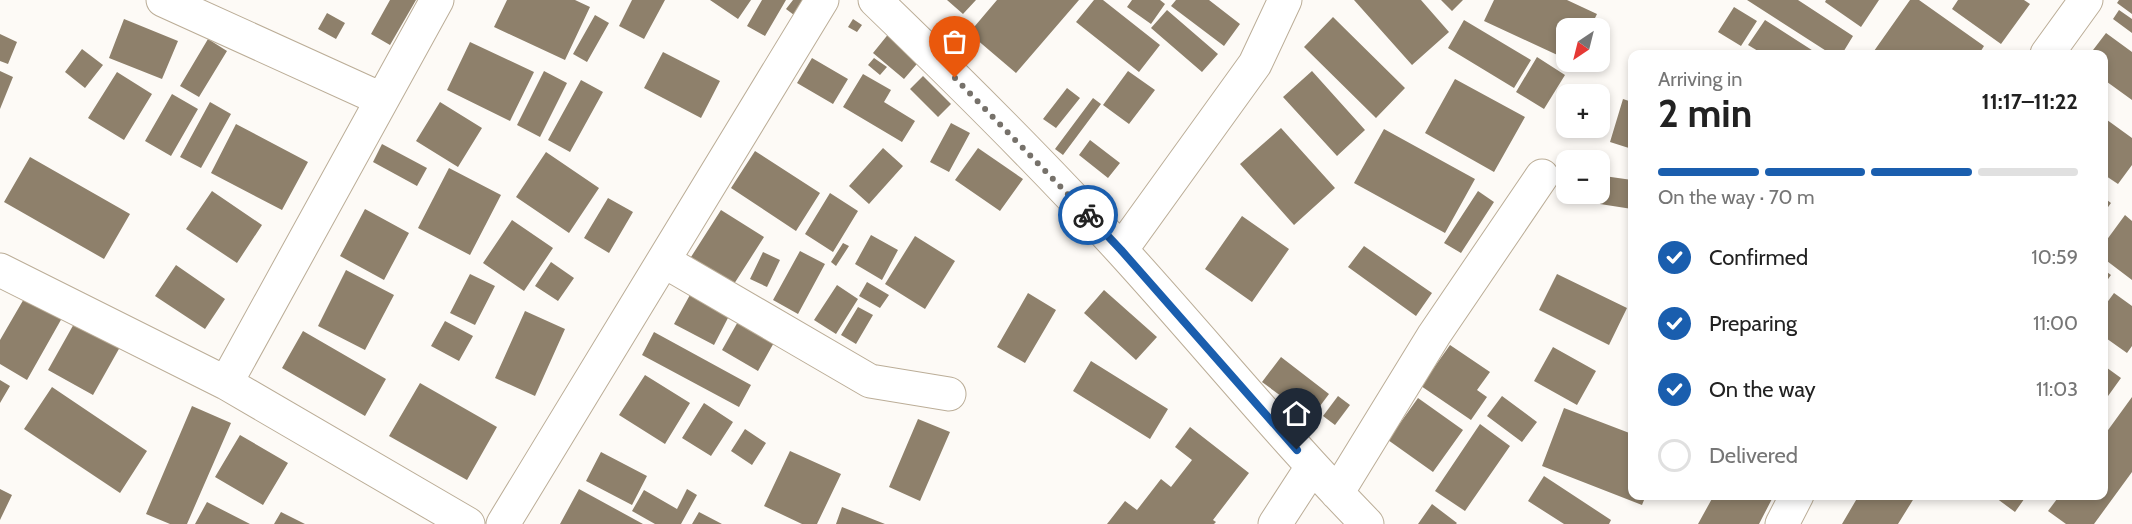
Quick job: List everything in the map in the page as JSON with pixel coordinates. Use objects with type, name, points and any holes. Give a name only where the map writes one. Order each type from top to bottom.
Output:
[{"type":"street","points":[[163,0],[381,99]]},
{"type":"street","points":[[226,383],[437,0]]},
{"type":"street","points":[[503,524],[822,0]]},
{"type":"street","points":[[875,0],[987,109],[1121,250],[1312,467],[1367,524]]},
{"type":"street","points":[[1121,250],[1255,64],[1285,0]]},
{"type":"street","points":[[2050,50],[2086,0]]},
{"type":"street","points":[[1336,493],[1434,335],[1542,176]]},
{"type":"street","points":[[664,261],[870,381],[950,394]]},
{"type":"street","points":[[0,270],[226,383],[468,524]]},
{"type":"street","points":[[1275,524],[1312,467]]},
{"type":"street","points":[[1782,524],[1794,500]]},
{"type":"building","points":[[390,0],[416,0],[390,45],[371,34]]},
{"type":"building","points":[[507,0],[575,0],[590,7],[565,60],[494,27]]},
{"type":"building","points":[[632,0],[665,0],[644,39],[619,26]]},
{"type":"building","points":[[710,0],[751,0],[738,19]]},
{"type":"building","points":[[762,0],[786,0],[765,36],[747,26]]},
{"type":"building","points":[[793,0],[807,0],[794,15],[786,9]]},
{"type":"building","points":[[947,0],[976,0],[963,14]]},
{"type":"building","points":[[997,0],[1079,0],[1016,73],[969,33]]},
{"type":"building","points":[[1094,0],[1103,0],[1160,45],[1139,72],[1076,22]]},
{"type":"building","points":[[1132,0],[1160,0],[1165,4],[1151,24],[1127,7]]},
{"type":"building","points":[[1176,0],[1209,0],[1240,24],[1224,46],[1171,6]]},
{"type":"building","points":[[1354,0],[1421,0],[1449,32],[1412,65]]},
{"type":"building","points":[[1441,0],[1463,0],[1452,11]]},
{"type":"building","points":[[1494,0],[1567,0],[1597,14],[1595,18],[1556,18],[1556,54],[1484,21]]},
{"type":"building","points":[[1747,0],[1798,0],[1853,36],[1844,50],[1825,50]]},
{"type":"building","points":[[1826,0],[1879,0],[1861,27],[1825,2]]},
{"type":"building","points":[[1910,0],[1919,0],[1984,46],[1982,50],[1875,50]]},
{"type":"building","points":[[1958,0],[2024,0],[2030,4],[2001,44],[1952,9]]},
{"type":"building","points":[[2119,0],[2132,0],[2132,14],[2117,3]]},
{"type":"building","points":[[1734,7],[1757,21],[1741,46],[1718,32]]},
{"type":"building","points":[[1167,10],[1218,54],[1202,72],[1151,28]]},
{"type":"building","points":[[2119,10],[2132,19],[2132,33],[2113,19]]},
{"type":"building","points":[[327,13],[345,23],[336,39],[318,29]]},
{"type":"building","points":[[595,15],[609,23],[587,62],[573,54]]},
{"type":"building","points":[[1333,17],[1405,88],[1376,118],[1304,47]]},
{"type":"building","points":[[124,19],[178,41],[162,79],[109,58]]},
{"type":"building","points":[[853,19],[862,25],[857,32],[848,27]]},
{"type":"building","points":[[1464,20],[1531,60],[1514,88],[1448,48]]},
{"type":"building","points":[[1765,20],[1812,50],[1756,50],[1748,45]]},
{"type":"building","points":[[890,32],[922,58],[904,79],[873,53]]},
{"type":"building","points":[[2106,33],[2132,52],[2132,100],[2108,83],[2108,50],[2093,50]]},
{"type":"building","points":[[0,34],[17,42],[8,64],[0,61]]},
{"type":"building","points":[[208,39],[227,51],[199,97],[180,86]]},
{"type":"building","points":[[470,42],[534,72],[510,121],[447,90]]},
{"type":"building","points":[[82,49],[103,65],[85,88],[65,72]]},
{"type":"building","points":[[663,52],[720,81],[701,118],[644,88]]},
{"type":"building","points":[[1537,57],[1556,69],[1556,72],[1565,75],[1559,84],[1556,84],[1556,90],[1544,109],[1516,92]]},
{"type":"building","points":[[812,58],[848,79],[833,104],[797,83]]},
{"type":"building","points":[[874,58],[887,67],[880,75],[868,65]]},
{"type":"building","points":[[0,71],[13,77],[0,109]]},
{"type":"building","points":[[544,71],[567,83],[540,137],[517,125]]},
{"type":"building","points":[[1128,71],[1155,90],[1129,124],[1103,105]]},
{"type":"building","points":[[1312,71],[1365,130],[1337,156],[1283,97]]},
{"type":"building","points":[[117,72],[152,94],[124,140],[88,118]]},
{"type":"building","points":[[863,74],[891,90],[884,102],[915,121],[902,142],[843,107]]},
{"type":"building","points":[[923,76],[951,104],[938,117],[910,89]]},
{"type":"building","points":[[1455,79],[1525,117],[1494,172],[1425,133]]},
{"type":"building","points":[[581,80],[603,92],[570,152],[548,140]]},
{"type":"building","points":[[1067,88],[1080,98],[1056,128],[1043,119]]},
{"type":"building","points":[[172,94],[198,109],[171,156],[145,141]]},
{"type":"building","points":[[1093,98],[1101,104],[1063,155],[1055,149]]},
{"type":"building","points":[[1623,99],[1628,101],[1628,148],[1610,142]]},
{"type":"building","points":[[210,102],[231,114],[201,168],[180,157]]},
{"type":"building","points":[[440,102],[482,128],[458,167],[416,141]]},
{"type":"building","points":[[2108,121],[2132,138],[2132,165],[2118,184],[2108,177]]},
{"type":"building","points":[[951,123],[970,133],[949,172],[930,162]]},
{"type":"building","points":[[236,124],[308,162],[282,210],[211,173]]},
{"type":"building","points":[[1281,128],[1335,188],[1294,225],[1240,164]]},
{"type":"building","points":[[1384,129],[1475,179],[1445,233],[1354,183]]},
{"type":"building","points":[[1090,140],[1120,163],[1108,178],[1079,155]]},
{"type":"building","points":[[382,144],[427,168],[417,186],[373,162]]},
{"type":"building","points":[[883,148],[903,166],[869,204],[849,186]]},
{"type":"building","points":[[978,148],[1023,179],[1000,211],[955,180]]},
{"type":"building","points":[[755,151],[820,193],[796,231],[731,188]]},
{"type":"building","points":[[546,152],[599,188],[569,233],[516,197]]},
{"type":"building","points":[[30,157],[130,214],[104,259],[4,202]]},
{"type":"building","points":[[449,168],[501,195],[470,255],[418,228]]},
{"type":"building","points":[[1610,177],[1628,179],[1628,208],[1600,204],[1610,204]]},
{"type":"building","points":[[212,191],[262,225],[237,263],[186,229]]},
{"type":"building","points":[[1478,191],[1494,202],[1461,253],[1444,243]]},
{"type":"building","points":[[830,193],[858,211],[833,252],[805,234]]},
{"type":"building","points":[[608,198],[633,212],[609,253],[584,238]]},
{"type":"building","points":[[365,209],[409,233],[384,280],[340,256]]},
{"type":"building","points":[[721,210],[764,237],[734,284],[691,257]]},
{"type":"building","points":[[2125,215],[2132,221],[2132,280],[2108,262],[2108,238]]},
{"type":"building","points":[[1242,216],[1289,249],[1252,302],[1205,269]]},
{"type":"building","points":[[512,220],[553,248],[524,291],[483,263]]},
{"type":"building","points":[[871,235],[898,250],[882,280],[855,264]]},
{"type":"building","points":[[915,236],[955,261],[925,309],[885,284]]},
{"type":"building","points":[[843,243],[849,246],[836,266],[831,262]]},
{"type":"building","points":[[1364,246],[1432,293],[1416,316],[1348,267]]},
{"type":"building","points":[[800,251],[825,264],[798,314],[773,300]]},
{"type":"building","points":[[763,252],[780,260],[767,287],[750,279]]},
{"type":"building","points":[[551,262],[574,278],[558,301],[535,286]]},
{"type":"building","points":[[176,265],[225,299],[205,329],[155,296]]},
{"type":"building","points":[[346,270],[394,295],[365,350],[318,326]]},
{"type":"building","points":[[470,274],[495,286],[475,325],[450,313]]},
{"type":"building","points":[[1557,274],[1627,308],[1609,345],[1539,310]]},
{"type":"building","points":[[867,282],[889,295],[880,308],[859,296]]},
{"type":"building","points":[[837,285],[858,299],[836,334],[814,320]]},
{"type":"building","points":[[1104,290],[1157,337],[1136,360],[1084,313]]},
{"type":"building","points":[[691,293],[730,314],[714,345],[674,324]]},
{"type":"building","points":[[1028,293],[1056,310],[1025,363],[997,347]]},
{"type":"building","points":[[2114,293],[2132,306],[2132,346],[2127,353],[2108,340],[2108,301]]},
{"type":"building","points":[[25,297],[62,318],[27,380],[0,364],[0,340]]},
{"type":"building","points":[[858,307],[873,315],[856,344],[841,335]]},
{"type":"building","points":[[525,311],[565,329],[535,396],[495,378]]},
{"type":"building","points":[[740,318],[776,339],[758,371],[722,350]]},
{"type":"building","points":[[445,321],[473,336],[459,361],[431,346]]},
{"type":"building","points":[[75,322],[120,347],[93,395],[48,370]]},
{"type":"building","points":[[303,331],[386,379],[365,416],[282,368]]},
{"type":"building","points":[[654,332],[751,385],[739,407],[642,355]]},
{"type":"building","points":[[1450,345],[1490,372],[1477,390],[1487,397],[1471,420],[1421,386]]},
{"type":"building","points":[[1553,347],[1596,371],[1577,405],[1534,381]]},
{"type":"building","points":[[1281,357],[1329,394],[1311,418],[1262,382]]},
{"type":"building","points":[[1091,361],[1168,409],[1150,439],[1073,391]]},
{"type":"building","points":[[2108,369],[2121,378],[2108,396]]},
{"type":"building","points":[[645,375],[690,403],[665,444],[619,415]]},
{"type":"building","points":[[0,380],[10,386],[0,403]]},
{"type":"building","points":[[420,383],[497,427],[467,480],[389,436]]},
{"type":"building","points":[[52,387],[147,451],[120,493],[24,429]]},
{"type":"building","points":[[1338,396],[1350,405],[1335,425],[1323,416]]},
{"type":"building","points":[[1502,396],[1537,422],[1522,442],[1487,416]]},
{"type":"building","points":[[2132,397],[2132,472],[2094,524],[2066,524],[2048,511],[2056,500],[2108,500],[2108,430]]},
{"type":"building","points":[[1418,398],[1463,430],[1433,472],[1388,440]]},
{"type":"building","points":[[704,403],[733,422],[711,456],[682,438]]},
{"type":"building","points":[[192,406],[231,423],[187,524],[170,524],[146,514]]},
{"type":"building","points":[[1564,408],[1628,432],[1628,500],[1542,466]]},
{"type":"building","points":[[918,419],[950,432],[920,501],[889,487]]},
{"type":"building","points":[[1480,424],[1510,446],[1465,511],[1435,491]]},
{"type":"building","points":[[1190,427],[1249,473],[1213,520],[1216,522],[1214,524],[1107,524],[1125,501],[1137,510],[1161,479],[1171,487],[1192,460],[1175,447]]},
{"type":"building","points":[[745,429],[766,443],[752,465],[731,451]]},
{"type":"building","points":[[240,435],[288,463],[263,505],[215,477]]},
{"type":"building","points":[[790,451],[841,474],[817,524],[802,524],[764,506]]},
{"type":"building","points":[[601,452],[647,476],[632,505],[586,481]]},
{"type":"building","points":[[1544,476],[1611,520],[1609,524],[1564,524],[1528,501]]},
{"type":"building","points":[[0,489],[12,495],[0,520]]},
{"type":"building","points":[[579,489],[643,524],[560,524]]},
{"type":"building","points":[[687,489],[697,495],[681,524],[655,524],[632,511],[644,490],[677,509]]},
{"type":"building","points":[[1629,500],[1644,500],[1642,505]]},
{"type":"building","points":[[1711,500],[1771,500],[1759,524],[1698,524]]},
{"type":"building","points":[[1856,500],[1913,500],[1898,524],[1842,524]]},
{"type":"building","points":[[1999,500],[2023,500],[2015,512]]},
{"type":"building","points":[[207,502],[250,524],[195,524]]},
{"type":"building","points":[[1432,504],[1457,523],[1418,524]]},
{"type":"building","points":[[842,507],[885,524],[836,524]]},
{"type":"building","points":[[281,512],[305,524],[274,524]]},
{"type":"building","points":[[699,512],[722,524],[692,524]]},
{"type":"way so far","points":[[955,78],[1088,215]]},
{"type":"route","points":[[1088,215],[1297,450]]}]
